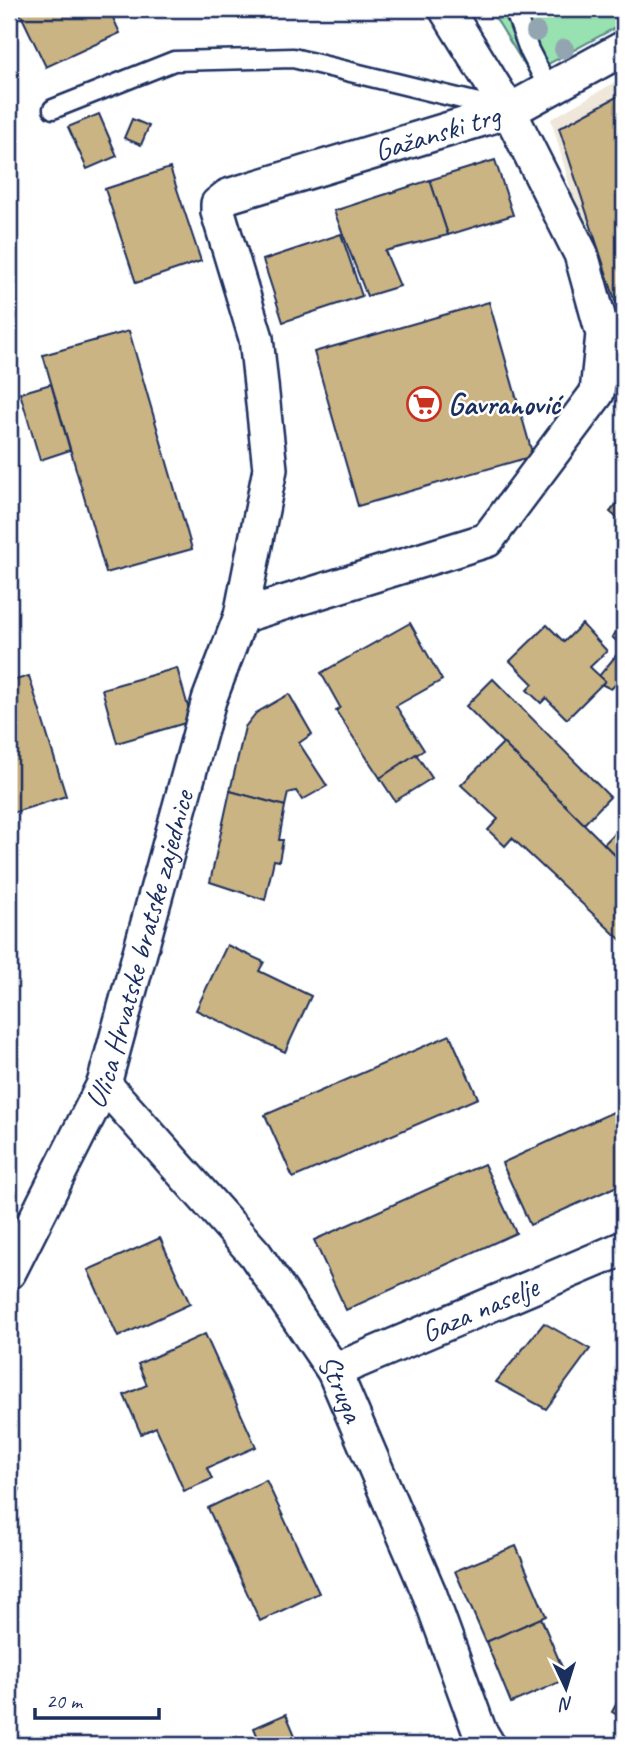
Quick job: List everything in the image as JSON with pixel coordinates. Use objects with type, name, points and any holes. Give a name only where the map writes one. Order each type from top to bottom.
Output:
[{"type":"street","points":[[446,9],[509,111],[624,48]]},
{"type":"street","name":"Gažanski trg","points":[[509,111],[581,254],[614,327],[597,393],[487,540],[241,615],[270,469],[256,338],[218,204],[228,196],[509,111]]},
{"type":"street","name":"Ulica Hrvatske bratske zajednice","points":[[9,1272],[104,1084],[209,700],[241,615]]},
{"type":"street","name":"Struga","points":[[104,1084],[254,1254],[334,1371],[430,1595],[478,1730],[488,1745]]},
{"type":"street","name":"Gaza naselje","points":[[334,1371],[624,1248]]},
{"type":"lane","points":[[514,9],[529,50],[549,89]]},
{"type":"lane","points":[[53,109],[174,61],[293,58],[509,111]]},
{"type":"shaded area","points":[[624,77],[624,380],[551,119]]},
{"type":"green space","points":[[490,9],[624,9],[624,23],[530,74]]},
{"type":"building","points":[[18,9],[109,9],[120,33],[46,67]]},
{"type":"building","points":[[624,93],[624,305],[618,309],[559,128]]},
{"type":"building","points":[[99,114],[117,156],[87,169],[68,127]]},
{"type":"building","points":[[132,119],[149,126],[141,145],[124,138]]},
{"type":"building","points":[[495,160],[513,215],[448,235],[430,180]]},
{"type":"building","points":[[170,168],[201,261],[136,283],[105,189]]},
{"type":"building","points":[[430,180],[448,235],[385,251],[400,286],[367,296],[334,211]]},
{"type":"building","points":[[341,234],[362,296],[283,322],[263,260]]},
{"type":"building","name":"Gavranović","points":[[489,302],[533,456],[358,506],[314,352]]},
{"type":"building","points":[[129,331],[192,549],[106,573],[43,355]]},
{"type":"building","points":[[51,384],[70,450],[40,460],[20,393]]},
{"type":"building","points":[[624,495],[624,524],[610,512]]},
{"type":"building","points":[[410,623],[442,680],[396,706],[424,750],[380,778],[336,711],[340,707],[321,673]]},
{"type":"building","points":[[624,623],[624,676],[611,689],[601,684],[605,681],[599,676],[623,647],[612,637]]},
{"type":"building","points":[[582,624],[607,651],[590,667],[605,681],[567,719],[546,698],[541,703],[527,690],[533,684],[510,661],[547,625],[564,642]]},
{"type":"building","points":[[177,668],[192,721],[117,743],[102,689]]},
{"type":"building","points":[[29,676],[66,796],[9,814],[9,682]]},
{"type":"building","points":[[493,679],[610,797],[584,824],[466,706]]},
{"type":"building","points":[[289,694],[312,734],[299,743],[327,786],[302,800],[296,791],[288,793],[285,806],[230,791],[245,727],[256,713]]},
{"type":"building","points":[[503,743],[624,864],[624,943],[512,838],[505,846],[488,830],[498,819],[461,785]]},
{"type":"building","points":[[416,754],[432,778],[395,801],[380,778]]},
{"type":"building","points":[[230,791],[285,806],[279,840],[283,840],[279,861],[274,860],[265,900],[210,882]]},
{"type":"building","points":[[621,827],[624,830],[624,864],[604,844]]},
{"type":"building","points":[[227,945],[264,962],[259,971],[311,996],[285,1052],[196,1010]]},
{"type":"building","points":[[450,1035],[478,1098],[293,1178],[265,1115]]},
{"type":"building","points":[[624,1107],[624,1183],[530,1225],[502,1163]]},
{"type":"building","points":[[484,1164],[516,1233],[346,1310],[314,1240]]},
{"type":"building","points":[[160,1238],[190,1304],[118,1337],[88,1270]]},
{"type":"building","points":[[544,1323],[590,1349],[546,1409],[496,1382]]},
{"type":"building","points":[[205,1334],[256,1447],[207,1468],[212,1479],[184,1491],[156,1427],[141,1434],[124,1395],[147,1385],[138,1364]]},
{"type":"building","points":[[266,1480],[319,1593],[260,1621],[208,1508]]},
{"type":"building","points":[[9,1484],[20,1489],[9,1515]]},
{"type":"building","points":[[516,1546],[546,1616],[486,1642],[455,1571]]},
{"type":"building","points":[[541,1618],[567,1679],[511,1703],[486,1642]]},
{"type":"building","points":[[624,1690],[624,1719],[612,1712]]},
{"type":"building","points":[[286,1714],[299,1745],[261,1745],[254,1728]]},
{"type":"place","name":"Gavranović","points":[[424,404]]}]
